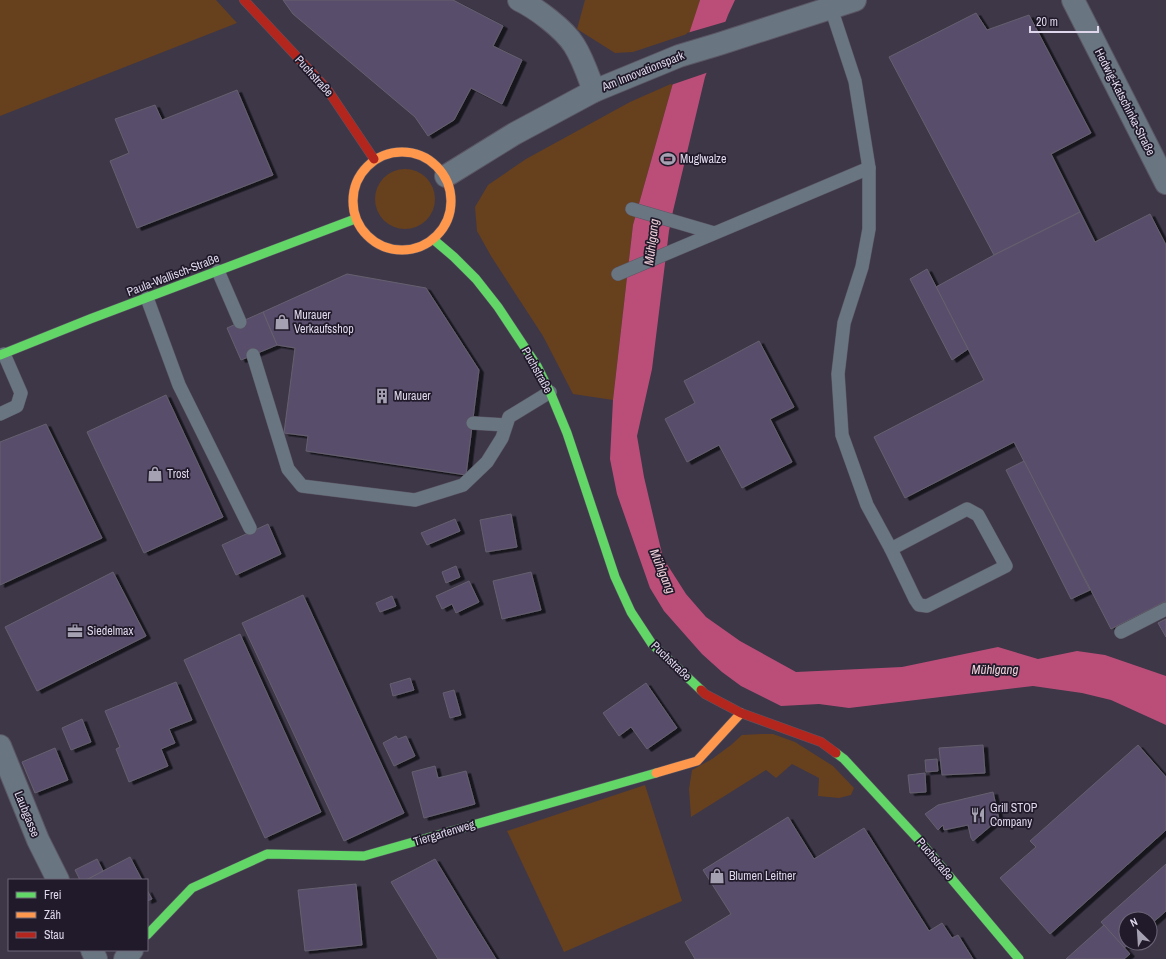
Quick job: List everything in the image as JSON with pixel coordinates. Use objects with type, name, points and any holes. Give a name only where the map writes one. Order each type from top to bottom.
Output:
[{"type":"main road","name":"Puchstraße","points":[[244,0],[327,89],[374,159]]},
{"type":"main road","points":[[406,151],[420,155],[432,161],[446,176],[451,213],[444,230],[434,240],[412,248],[396,251],[373,243],[363,232],[355,219],[352,208],[356,181],[363,170],[374,159],[406,151]]},
{"type":"main road","name":"Paula-Wallisch-Straße","points":[[2,354],[355,219]]},
{"type":"main road","name":"Puchstraße","points":[[434,240],[454,257],[476,280],[498,307],[537,366],[550,392],[567,433],[615,577],[631,612],[652,644],[705,694],[741,714],[821,742],[844,759],[918,839],[1019,959]]},
{"type":"main road","name":"Tiergartenweg","points":[[148,934],[192,888],[267,854],[364,856],[697,761],[741,714]]},
{"type":"street","points":[[519,0],[549,19],[574,44],[594,91]]},
{"type":"street","name":"Am Innovationspark","points":[[446,176],[514,134],[594,91],[678,56],[855,0]]},
{"type":"street","name":"Hedwig-Katschinka-Straße","points":[[1074,0],[1166,183]]},
{"type":"street","name":"Laubgasse","points":[[0,746],[38,840],[58,879]]},
{"type":"street","points":[[125,959],[131,951]]},
{"type":"lane","points":[[831,8],[855,81],[870,168],[868,229],[862,267],[844,323],[838,374],[842,435],[867,505],[891,549],[914,598],[919,605],[927,606],[1006,566],[978,515],[967,509],[891,549]]},
{"type":"lane","points":[[618,274],[870,168]]},
{"type":"lane","points":[[632,209],[714,233]]},
{"type":"lane","points":[[218,271],[240,322]]},
{"type":"lane","points":[[147,298],[179,384],[250,528]]},
{"type":"lane","points":[[0,414],[17,406],[21,393],[2,354]]},
{"type":"lane","points":[[253,355],[288,469],[302,486],[415,500],[463,485],[487,462],[502,438],[508,417],[550,392]]},
{"type":"lane","points":[[473,423],[506,425]]},
{"type":"lane","points":[[1121,632],[1166,609]]},
{"type":"shaded area","points":[[0,0],[216,0],[237,23],[0,116]]},
{"type":"shaded area","points":[[585,0],[700,0],[690,33],[633,52],[615,53],[577,29]]},
{"type":"shaded area","points":[[673,83],[633,225],[613,400],[573,394],[543,336],[491,256],[477,231],[475,207],[488,185],[526,159],[630,102]]},
{"type":"shaded area","points":[[399,169],[411,169],[422,174],[430,182],[435,193],[433,211],[422,224],[411,229],[399,229],[388,224],[380,216],[375,205],[375,193],[380,182],[388,174]]},
{"type":"shaded area","points":[[773,734],[795,742],[833,766],[854,788],[851,795],[839,798],[818,796],[819,778],[792,764],[776,778],[766,770],[691,817],[689,789],[692,770],[712,759],[742,735]]},
{"type":"shaded area","points":[[645,785],[682,901],[564,952],[507,831]]},
{"type":"water","name":"Mühlgang","points":[[700,0],[735,0],[705,77],[673,211],[669,231],[652,369],[637,436],[644,477],[663,558],[686,594],[706,617],[740,641],[796,672],[902,667],[998,647],[1038,659],[1077,651],[1105,655],[1166,676],[1166,725],[1111,700],[1082,693],[1033,686],[849,708],[819,704],[781,706],[741,686],[722,672],[702,654],[664,611],[650,588],[617,494],[610,459],[613,400],[633,225],[673,83]]},
{"type":"pier","points":[[728,21],[709,72],[671,85],[687,33]]},
{"type":"building","points":[[283,0],[453,0],[503,26],[493,46],[522,60],[502,104],[471,88],[454,120],[428,136],[415,117],[293,14]]},
{"type":"building","points":[[976,13],[987,30],[1029,15],[1091,133],[1051,154],[1080,212],[994,255],[889,57]]},
{"type":"building","points":[[237,90],[273,175],[137,228],[110,161],[129,153],[115,119],[155,105],[162,120]]},
{"type":"building","points":[[1080,212],[1095,242],[1150,214],[1166,245],[1166,601],[1111,629],[1014,442],[905,498],[874,437],[984,380],[936,287],[994,255]]},
{"type":"building","points":[[927,269],[968,349],[952,360],[910,279]]},
{"type":"building","name":"Murauer","points":[[347,274],[426,288],[479,370],[466,475],[306,451],[308,436],[284,433],[295,348],[277,345],[263,312]]},
{"type":"building","points":[[263,312],[277,345],[241,360],[227,328]]},
{"type":"building","points":[[759,341],[794,407],[770,419],[792,462],[742,488],[719,445],[687,462],[665,419],[695,403],[684,381]]},
{"type":"building","name":"Trost","points":[[166,395],[223,517],[144,553],[87,432]]},
{"type":"building","points":[[46,424],[102,538],[0,585],[0,442]]},
{"type":"building","points":[[1024,461],[1090,590],[1071,599],[1006,470]]},
{"type":"building","points":[[511,514],[517,547],[486,552],[480,520]]},
{"type":"building","points":[[455,519],[460,531],[427,545],[421,533]]},
{"type":"building","points":[[268,524],[281,554],[236,575],[222,545]]},
{"type":"building","points":[[456,566],[460,577],[446,583],[442,572]]},
{"type":"building","name":"Siedelmax","points":[[113,572],[146,636],[37,691],[5,627]]},
{"type":"building","points":[[531,572],[541,610],[502,619],[493,581]]},
{"type":"building","points":[[469,581],[479,602],[456,613],[452,604],[442,609],[436,596]]},
{"type":"building","points":[[303,595],[404,813],[344,841],[242,623]]},
{"type":"building","points":[[392,596],[396,606],[380,612],[376,603]]},
{"type":"building","points":[[1166,619],[1166,637],[1158,623]]},
{"type":"building","points":[[240,634],[321,812],[265,838],[184,660]]},
{"type":"building","points":[[410,678],[414,690],[393,696],[390,684]]},
{"type":"building","points":[[176,682],[192,720],[169,729],[175,743],[161,749],[168,766],[129,782],[116,749],[120,747],[105,711]]},
{"type":"building","points":[[646,683],[677,728],[647,749],[631,727],[619,736],[603,713]]},
{"type":"building","points":[[454,690],[461,715],[450,718],[443,693]]},
{"type":"building","points":[[82,719],[91,742],[71,750],[62,728]]},
{"type":"building","points":[[396,736],[398,739],[406,736],[415,756],[394,766],[383,743]]},
{"type":"building","points":[[983,745],[985,773],[942,775],[939,748]]},
{"type":"building","points":[[1138,745],[1166,777],[1166,830],[1050,934],[1000,878],[1036,847],[1030,841]]},
{"type":"building","points":[[55,748],[68,780],[35,793],[22,762]]},
{"type":"building","points":[[937,759],[938,771],[926,772],[925,760]]},
{"type":"building","points":[[435,766],[438,778],[466,771],[475,804],[424,818],[412,772]]},
{"type":"building","points":[[925,773],[926,792],[910,793],[908,775]]},
{"type":"building","points":[[993,792],[999,819],[973,841],[968,825],[944,830],[943,825],[938,830],[925,814],[938,805]]},
{"type":"building","points":[[788,817],[814,859],[864,828],[929,931],[942,923],[952,938],[958,935],[973,959],[695,959],[685,942],[731,914],[703,870]]},
{"type":"building","points":[[130,857],[141,879],[88,879]]},
{"type":"building","points":[[97,859],[103,871],[88,879],[80,879],[75,870]]},
{"type":"building","points":[[435,859],[496,959],[438,959],[391,882]]},
{"type":"building","points":[[1166,864],[1166,911],[1158,918],[1158,911],[1118,911],[1118,941],[1101,922]]},
{"type":"building","points":[[356,884],[362,945],[305,951],[298,890]]},
{"type":"building","points":[[148,892],[152,899],[148,901]]},
{"type":"building","points":[[1104,925],[1118,941],[1118,951],[1127,951],[1130,954],[1124,959],[1066,959]]},
{"type":"traffic: fast","points":[[0,355],[90,319],[355,219]]},
{"type":"traffic: fast","points":[[434,240],[476,279],[498,307],[537,366],[550,392],[567,433],[615,577],[631,612],[652,644],[701,690]]},
{"type":"traffic: fast","points":[[836,753],[844,759],[918,839],[1019,959]]},
{"type":"traffic: fast","points":[[148,934],[192,888],[267,854],[364,856],[656,773]]},
{"type":"traffic: slow","points":[[402,152],[421,155],[437,166],[448,182],[451,201],[448,220],[437,236],[421,247],[402,250],[383,247],[367,236],[356,220],[353,201],[356,182],[367,166],[383,155],[402,152]]},
{"type":"traffic: slow","points":[[656,773],[697,761],[741,713]]},
{"type":"traffic: jam","points":[[244,0],[327,89],[374,159]]},
{"type":"traffic: jam","points":[[701,690],[705,694],[741,713],[821,742],[836,753]]},
{"type":"place","name":"Muglwalze","points":[[668,159]]},
{"type":"place","name":"Murauer Verkaufsshop","points":[[282,322]]},
{"type":"place","name":"Murauer","points":[[382,396]]},
{"type":"place","name":"Trost","points":[[155,474]]},
{"type":"place","name":"Siedelmax","points":[[75,631]]},
{"type":"place","name":"Grill STOP Company","points":[[978,815]]},
{"type":"place","name":"Blumen Leitner","points":[[717,876]]}]
